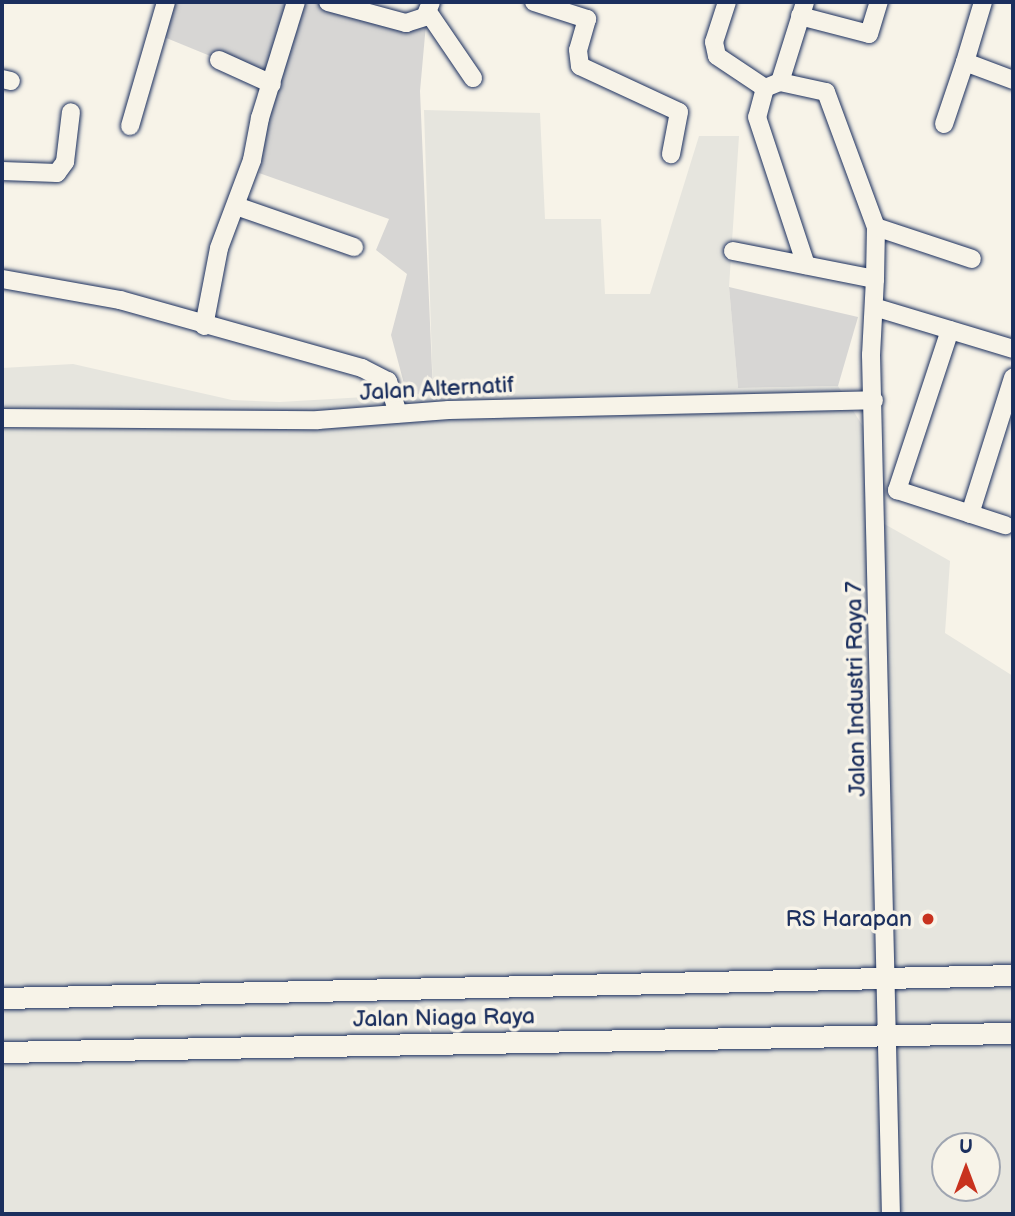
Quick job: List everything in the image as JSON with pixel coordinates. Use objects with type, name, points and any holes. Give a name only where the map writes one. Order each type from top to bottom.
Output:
[{"type":"main road","name":"Jalan Niaga Raya","points":[[2,998],[1013,975]]},
{"type":"main road","name":"Jalan Niaga Raya","points":[[2,1052],[1013,1033]]},
{"type":"street","points":[[130,126],[166,2]]},
{"type":"street","points":[[204,326],[219,248],[236,206],[296,2]]},
{"type":"street","points":[[328,2],[406,23],[421,20],[430,7],[473,78]]},
{"type":"street","points":[[534,2],[581,7],[588,21],[578,50],[580,66],[679,112],[671,154]]},
{"type":"street","points":[[727,2],[715,36],[715,53],[773,85],[825,92],[876,227],[972,259]]},
{"type":"street","points":[[806,265],[757,117],[773,85],[802,9],[869,34],[879,2]]},
{"type":"street","points":[[944,124],[984,2]]},
{"type":"street","points":[[219,60],[272,84]]},
{"type":"street","points":[[965,62],[1013,80]]},
{"type":"street","points":[[2,171],[57,173],[65,162],[71,112]]},
{"type":"street","points":[[236,206],[354,247]]},
{"type":"street","name":"Jalan Industri Raya 7","points":[[876,227],[874,400],[891,1214]]},
{"type":"street","points":[[733,251],[875,278]]},
{"type":"street","points":[[2,279],[120,300],[379,375],[394,389],[398,414]]},
{"type":"street","points":[[874,307],[1013,349]]},
{"type":"street","points":[[950,330],[897,490],[1005,525]]},
{"type":"street","points":[[970,514],[1013,378]]},
{"type":"street","name":"Jalan Alternatif","points":[[2,418],[318,420],[398,414],[874,400]]},
{"type":"shaded area","points":[[162,2],[329,2],[426,24],[420,91],[433,393],[407,395],[391,335],[407,274],[376,250],[389,219],[259,173],[276,83],[159,35]]},
{"type":"shaded area","points":[[424,110],[540,113],[545,219],[601,219],[605,294],[650,294],[699,136],[739,136],[729,287],[738,388],[838,386],[870,438],[872,517],[950,561],[945,633],[1013,676],[1013,1214],[2,1214],[2,368],[73,364],[232,400],[280,402],[433,393]]},
{"type":"shaded area","points":[[729,287],[858,317],[838,386],[738,388]]},
{"type":"place","name":"RS Harapan","points":[[928,919]]}]
